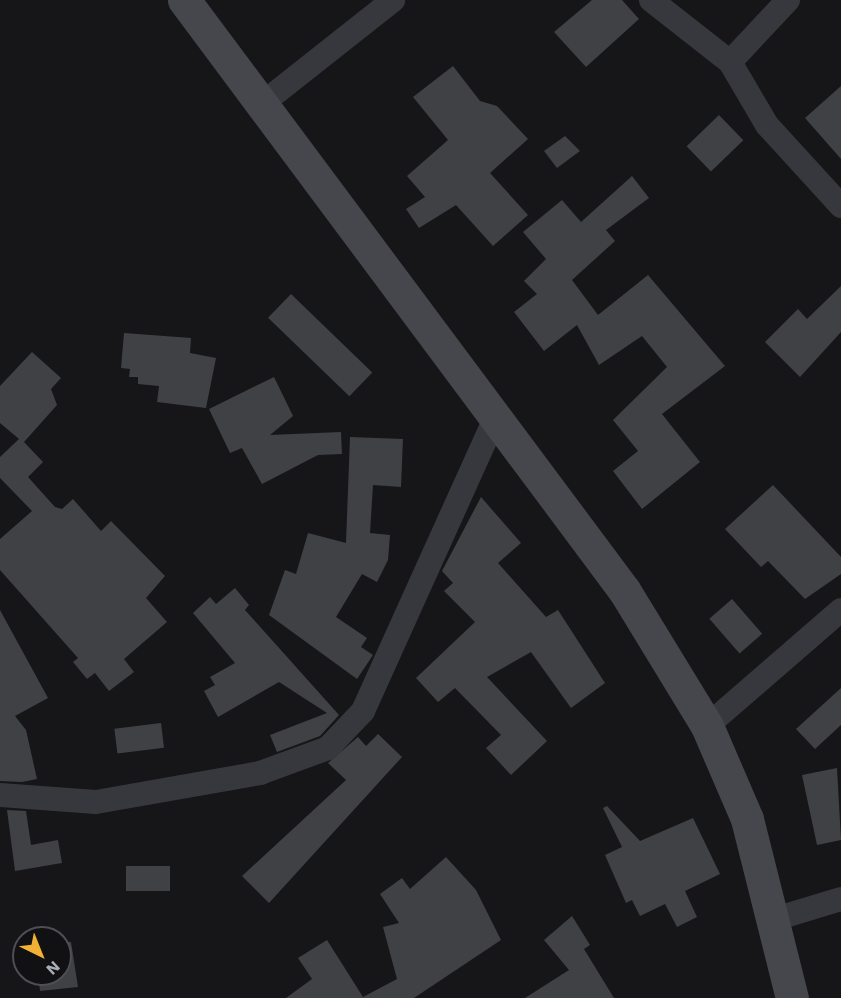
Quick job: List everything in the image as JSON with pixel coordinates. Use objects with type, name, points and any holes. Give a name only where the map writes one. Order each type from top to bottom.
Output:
[{"type":"main road","points":[[184,0],[259,106],[496,417],[624,590],[706,726],[747,819],[775,919],[792,998]]},
{"type":"street","points":[[259,106],[393,0]]},
{"type":"street","points":[[651,0],[730,62],[767,125],[841,206]]},
{"type":"street","points":[[730,62],[788,0]]},
{"type":"street","points":[[0,795],[96,802],[260,773],[328,748],[363,711],[496,417]]},
{"type":"street","points":[[706,726],[841,610]]},
{"type":"street","points":[[775,919],[841,899]]},
{"type":"building","points":[[592,0],[622,0],[639,19],[586,67],[554,32]]},
{"type":"building","points":[[453,66],[480,101],[497,106],[528,139],[490,173],[528,215],[493,246],[456,205],[419,228],[406,209],[425,197],[407,176],[448,140],[413,97]]},
{"type":"building","points":[[841,86],[841,159],[805,118]]},
{"type":"building","points":[[719,115],[743,140],[711,171],[687,146]]},
{"type":"building","points":[[565,136],[580,151],[557,168],[544,151]]},
{"type":"building","points":[[632,176],[649,198],[606,230],[615,241],[572,280],[598,315],[648,275],[725,366],[662,414],[700,462],[642,509],[613,471],[638,451],[613,420],[667,367],[642,336],[599,365],[577,325],[544,351],[514,312],[537,294],[524,281],[546,259],[523,232],[562,200],[581,222]]},
{"type":"building","points":[[841,286],[841,332],[800,377],[765,342],[798,309],[807,319]]},
{"type":"building","points":[[291,294],[372,372],[349,396],[268,318]]},
{"type":"building","points":[[124,333],[191,338],[190,353],[216,358],[206,408],[157,402],[159,386],[138,384],[138,377],[129,377],[130,369],[121,368]]},
{"type":"building","points":[[32,352],[61,378],[51,389],[57,405],[24,442],[43,462],[28,477],[55,507],[62,509],[73,499],[101,531],[111,521],[165,576],[146,598],[167,622],[124,659],[134,672],[109,691],[95,673],[87,679],[73,662],[78,658],[0,570],[0,539],[32,511],[0,478],[0,457],[19,439],[0,423],[0,386]]},
{"type":"building","points":[[274,377],[293,416],[270,435],[341,432],[342,454],[318,455],[262,484],[242,448],[230,453],[209,409]]},
{"type":"building","points":[[350,437],[403,439],[401,487],[373,485],[370,533],[390,535],[388,560],[377,582],[362,574],[336,617],[367,638],[361,647],[373,655],[357,679],[269,615],[285,570],[296,574],[308,533],[346,543]]},
{"type":"building","points":[[773,485],[841,557],[841,574],[805,599],[768,561],[761,567],[725,529]]},
{"type":"building","points":[[481,497],[521,543],[498,563],[546,617],[558,610],[605,683],[571,708],[531,652],[487,677],[547,741],[511,775],[486,748],[501,735],[455,688],[438,702],[416,678],[475,622],[444,591],[453,583],[442,571]]},
{"type":"building","points":[[235,588],[249,605],[245,610],[339,715],[320,736],[277,752],[270,735],[327,713],[279,682],[218,717],[204,691],[215,685],[210,677],[235,663],[193,613],[210,597],[216,604]]},
{"type":"building","points":[[732,599],[762,634],[740,653],[709,619]]},
{"type":"building","points":[[0,610],[48,698],[15,716],[26,730],[37,779],[22,782],[0,781]]},
{"type":"building","points":[[841,688],[841,725],[815,749],[796,729]]},
{"type":"building","points":[[161,723],[164,748],[117,754],[114,729]]},
{"type":"building","points":[[378,734],[402,757],[269,903],[242,876],[346,780],[328,763],[358,737],[366,746]]},
{"type":"building","points":[[837,768],[841,840],[817,845],[802,775]]},
{"type":"building","points":[[607,806],[640,841],[693,818],[720,874],[685,891],[697,917],[677,927],[665,904],[640,916],[632,900],[626,903],[605,855],[622,847],[603,808]]},
{"type":"building","points":[[7,810],[26,811],[31,845],[58,840],[62,863],[15,871]]},
{"type":"building","points":[[446,857],[476,890],[501,940],[414,998],[286,998],[312,979],[298,958],[327,940],[363,997],[397,979],[383,927],[399,923],[380,894],[402,878],[410,889]]},
{"type":"building","points":[[126,866],[170,866],[170,891],[126,891]]},
{"type":"building","points":[[572,916],[590,945],[584,949],[614,998],[525,998],[569,970],[544,940]]},
{"type":"building","points":[[72,948],[78,987],[40,991],[39,986],[72,986]]}]
